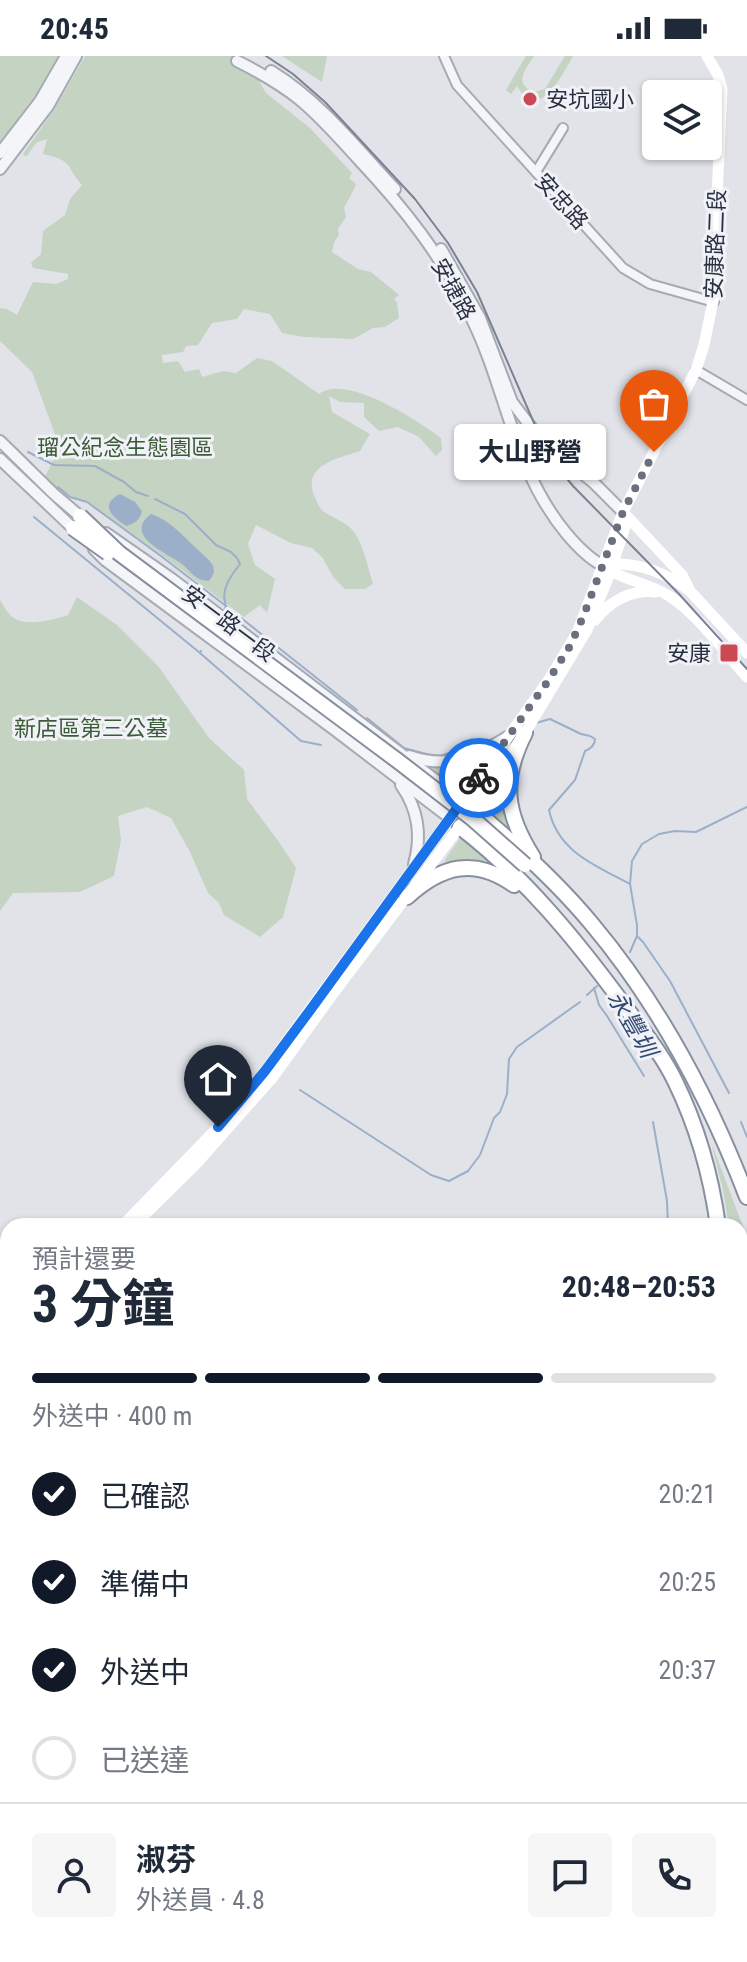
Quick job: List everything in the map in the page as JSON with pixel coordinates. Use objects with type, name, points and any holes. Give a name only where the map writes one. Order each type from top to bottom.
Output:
[{"type":"highway","points":[[76,522],[553,893],[584,928],[690,1070]]},
{"type":"highway","points":[[525,733],[512,763],[509,800],[519,832],[548,877]]},
{"type":"highway","points":[[468,805],[580,910],[654,1008],[690,1070],[731,1154],[747,1197]]},
{"type":"highway","points":[[455,823],[507,868],[554,917],[610,985],[673,1077]]},
{"type":"highway","points":[[407,897],[438,874],[459,868],[478,868],[512,883],[554,917]]},
{"type":"highway","points":[[522,868],[572,924],[613,977],[667,1056],[700,1139],[717,1218]]},
{"type":"main road","name":"安康路二段","points":[[608,567],[625,527],[623,512],[696,370],[714,302],[720,252],[717,197],[722,89],[711,58]]},
{"type":"main road","points":[[623,512],[682,575],[690,591]]},
{"type":"main road","points":[[608,567],[634,565],[666,575],[690,591],[747,653]]},
{"type":"main road","points":[[608,567],[624,578],[666,594],[689,612],[747,677]]},
{"type":"main road","points":[[587,630],[608,567]]},
{"type":"main road","points":[[468,805],[509,736],[570,646],[608,567]]},
{"type":"main road","points":[[141,1218],[196,1164],[273,1077],[407,897],[468,805],[525,733],[587,630],[605,609],[623,597],[650,591],[666,594]]},
{"type":"main road","points":[[130,1218],[228,1117],[412,870],[455,823]]},
{"type":"street","points":[[0,169],[66,56]]},
{"type":"street","points":[[0,153],[16,142],[48,106],[76,56]]},
{"type":"street","name":"安忠路","points":[[444,56],[457,85],[623,268],[650,284],[714,302]]},
{"type":"street","name":"安捷路","points":[[240,58],[288,82],[320,108],[409,205],[440,247],[480,318],[523,460],[543,502],[572,540],[593,561],[608,567]]},
{"type":"street","points":[[536,172],[563,128]]},
{"type":"street","points":[[696,370],[746,397]]},
{"type":"street","name":"安捷路","points":[[501,384],[540,439],[593,482],[623,512]]},
{"type":"street","name":"安一路一段","points":[[0,441],[54,494],[105,560],[455,823]]},
{"type":"street","name":"安一路一段","points":[[0,459],[76,522],[172,579],[468,805]]},
{"type":"street","points":[[345,738],[357,721]]},
{"type":"street","points":[[400,753],[426,761],[452,762],[476,755],[509,736]]},
{"type":"street","points":[[395,777],[411,799],[418,823],[417,852],[412,870]]},
{"type":"green space","points":[[0,56],[58,56],[34,97],[0,142]]},
{"type":"green space","name":"瑠公紀念生態園區","points":[[85,56],[238,56],[266,93],[310,128],[352,173],[349,178],[356,184],[344,208],[346,217],[338,229],[339,235],[332,252],[358,269],[371,272],[399,295],[394,299],[399,318],[353,339],[304,337],[282,333],[270,314],[244,309],[237,319],[212,323],[198,345],[186,346],[183,352],[162,355],[163,363],[178,361],[185,372],[199,369],[202,377],[223,371],[236,373],[257,358],[272,361],[319,394],[331,389],[363,394],[399,411],[441,438],[442,450],[436,456],[419,437],[398,427],[379,431],[364,417],[364,403],[340,402],[329,396],[332,412],[370,434],[360,451],[333,460],[318,470],[313,476],[312,485],[321,509],[354,532],[373,584],[365,589],[345,589],[312,548],[291,543],[256,525],[248,544],[255,565],[275,579],[267,613],[260,605],[244,617],[87,502],[66,495],[44,479],[58,450],[56,437],[32,372],[0,341],[0,308],[17,315],[33,282],[56,284],[68,279],[68,274],[33,268],[31,263],[41,254],[43,231],[65,215],[70,199],[82,185],[65,162],[43,154],[47,139],[37,142],[26,157],[23,154],[54,110]]},
{"type":"green space","points":[[282,56],[327,56],[322,82]]},
{"type":"green space","points":[[526,56],[534,56],[522,81],[534,92],[545,89],[565,56],[573,56],[549,92],[533,100],[517,86],[511,94],[506,90]]},
{"type":"green space","name":"新店區第三公墓","points":[[77,597],[117,625],[158,666],[209,738],[244,770],[247,799],[296,868],[283,917],[260,937],[224,915],[219,903],[208,893],[171,818],[147,807],[118,816],[121,840],[114,876],[80,892],[13,893],[0,911],[0,600],[11,616],[31,622],[68,615]]},
{"type":"green space","points":[[479,758],[479,763],[460,790],[429,768],[432,765]]},
{"type":"green space","points":[[500,781],[503,782],[508,830],[483,810]]},
{"type":"green space","points":[[461,837],[488,859],[447,864],[446,858]]},
{"type":"green space","points":[[711,1142],[740,1218],[728,1218]]},
{"type":"water","points":[[120,494],[135,502],[142,511],[137,521],[127,526],[113,515],[109,507],[113,498]]},
{"type":"water","points":[[151,514],[171,525],[209,560],[214,571],[209,581],[197,578],[144,537],[143,522]]},
{"type":"waterway","points":[[28,452],[54,465],[95,466],[136,492],[148,496]]},
{"type":"waterway","points":[[58,487],[70,497],[87,502],[161,556],[226,606],[223,613]]},
{"type":"waterway","points":[[155,499],[185,514],[216,545],[237,558],[240,564],[225,589],[226,606],[357,710]]},
{"type":"waterway","points":[[34,517],[200,653]]},
{"type":"waterway","points":[[201,651],[301,741],[321,745]]},
{"type":"waterway","points":[[367,718],[404,748],[437,757],[499,737]]},
{"type":"waterway","points":[[536,723],[550,719],[595,739],[585,751],[575,780],[549,810],[569,847],[630,884]]},
{"type":"waterway","points":[[630,952],[637,936],[630,884],[632,861],[642,844],[659,834],[696,832],[747,807]]},
{"type":"waterway","points":[[637,936],[670,981],[729,1093]]},
{"type":"waterway","name":"永豐圳","points":[[587,995],[597,986]]},
{"type":"waterway","name":"永豐圳","points":[[594,988],[599,1005],[644,1076]]},
{"type":"waterway","points":[[300,1090],[431,1175],[449,1181],[468,1171],[480,1155],[507,1094],[509,1059],[517,1047],[580,1002]]},
{"type":"waterway","name":"永豐圳","points":[[653,1122],[668,1218]]},
{"type":"waterway","points":[[741,1122],[747,1137]]},
{"type":"tram line","points":[[266,56],[293,74],[325,102],[415,199],[448,243],[477,292],[541,439],[555,464],[747,669]]},
{"type":"way so far","points":[[479,778],[548,681],[577,633],[623,512],[654,452]]},
{"type":"place","name":"安坑國小","points":[[530,99]]},
{"type":"place","name":"大山野營","points":[[654,452]]},
{"type":"place","name":"安康","points":[[729,653]]},
{"type":"route","points":[[218,1127],[265,1071],[479,778]]}]
